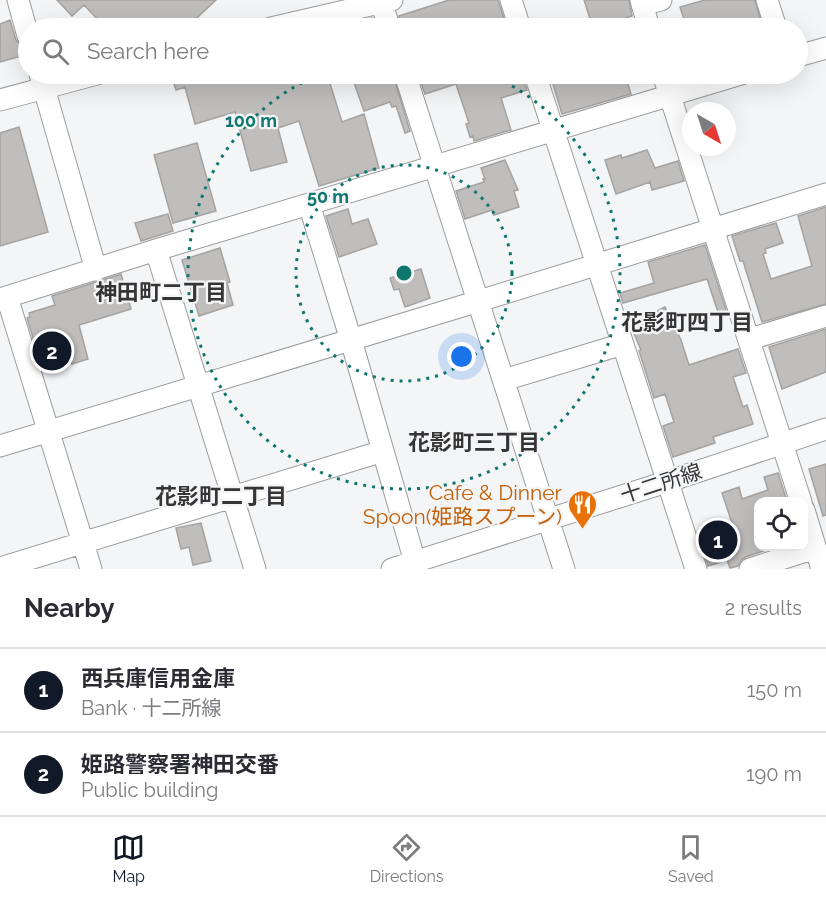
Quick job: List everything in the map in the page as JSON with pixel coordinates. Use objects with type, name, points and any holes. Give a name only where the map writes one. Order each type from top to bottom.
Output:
[{"type":"street","points":[[18,0],[23,18]]},
{"type":"street","points":[[511,0],[517,18]]},
{"type":"street","points":[[767,0],[773,18]]},
{"type":"street","points":[[314,18],[386,1],[389,18]]},
{"type":"street","points":[[651,18],[652,1]]},
{"type":"street","points":[[808,53],[826,48]]},
{"type":"street","points":[[0,100],[34,84]]},
{"type":"street","points":[[43,84],[96,270]]},
{"type":"street","points":[[408,84],[564,569]]},
{"type":"street","points":[[538,84],[696,569]]},
{"type":"street","points":[[666,84],[799,497]]},
{"type":"street","points":[[91,569],[3,298],[707,84]]},
{"type":"street","points":[[0,446],[826,194]]},
{"type":"street","points":[[309,204],[416,565]]},
{"type":"street","points":[[156,250],[255,569]]},
{"type":"street","points":[[750,339],[826,316]]},
{"type":"street","points":[[504,380],[623,344]]},
{"type":"street","name":"十二所線","points":[[392,569],[416,565],[547,519],[826,429]]},
{"type":"street","points":[[0,568],[383,451]]},
{"type":"street","points":[[808,525],[822,569]]},
{"type":"street","points":[[750,569],[815,548]]},
{"type":"building","points":[[57,0],[216,0],[197,18],[96,18],[84,5],[72,16]]},
{"type":"building","points":[[449,0],[498,0],[504,18],[400,18],[399,16]]},
{"type":"building","points":[[584,0],[629,0],[632,16],[590,18]]},
{"type":"building","points":[[705,0],[755,0],[760,18],[684,18],[680,7]]},
{"type":"building","points":[[10,20],[18,42],[18,57],[0,62],[0,24]]},
{"type":"building","points":[[174,84],[330,84],[342,122],[364,114],[379,168],[319,186],[299,121],[278,128],[287,162],[251,171],[235,112],[195,124],[185,87],[176,90]]},
{"type":"building","points":[[355,84],[396,84],[410,131],[405,133],[396,106],[392,107],[390,102],[364,111]]},
{"type":"building","points":[[422,84],[456,84],[425,94]]},
{"type":"building","points":[[456,84],[525,84],[527,90],[501,98],[511,130],[474,141],[473,136],[470,137],[466,124],[469,123]]},
{"type":"building","points":[[553,84],[628,84],[631,94],[562,114]]},
{"type":"building","points":[[19,127],[48,232],[0,246],[0,133]]},
{"type":"building","points":[[197,143],[216,211],[173,223],[154,155]]},
{"type":"building","points":[[647,150],[655,168],[678,161],[684,181],[652,190],[650,182],[616,194],[605,160],[621,155],[622,158]]},
{"type":"building","points":[[505,160],[518,190],[514,191],[519,207],[494,215],[492,210],[465,219],[456,191],[484,182],[481,168]]},
{"type":"building","points":[[826,207],[826,304],[762,322],[743,261],[740,261],[732,236],[776,223],[783,243],[765,249],[766,253],[763,254],[771,279],[812,266],[798,216]]},
{"type":"building","points":[[348,209],[352,224],[368,219],[377,244],[339,257],[326,216]]},
{"type":"building","points":[[168,214],[173,231],[141,241],[135,223]]},
{"type":"building","points":[[705,245],[727,313],[719,315],[707,279],[623,303],[620,293],[654,283],[648,262]]},
{"type":"building","points":[[220,248],[230,282],[227,283],[233,305],[199,316],[182,260]]},
{"type":"building","points":[[421,269],[430,298],[405,307],[399,289],[394,290],[390,278]]},
{"type":"building","points":[[121,274],[131,309],[79,325],[88,359],[72,364],[68,352],[40,361],[27,318],[30,317],[29,313],[55,305],[52,296]]},
{"type":"building","points":[[665,307],[681,340],[689,365],[738,349],[746,373],[733,377],[743,407],[747,405],[753,424],[713,437],[715,443],[673,457],[663,426],[674,422],[665,394],[654,398],[639,351],[641,350],[630,324]]},
{"type":"building","points":[[826,329],[826,372],[782,389],[769,347]]},
{"type":"building","points":[[826,464],[826,515],[823,516],[809,469]]},
{"type":"building","points":[[778,473],[786,497],[754,497],[754,551],[763,551],[746,557],[738,566],[730,568],[727,560],[708,566],[699,537],[733,526],[722,493],[739,487],[742,499],[768,490],[764,477]]},
{"type":"building","points":[[201,523],[211,561],[193,565],[189,547],[181,549],[176,528]]},
{"type":"place","name":"姫路警察署神田交番","points":[[52,351]]},
{"type":"place","name":"Cafe & Dinner Spoon(姫路スプーン)","points":[[583,530]]},
{"type":"place","name":"西兵庫信用金庫","points":[[718,540]]},
{"type":"district","name":"神田町二丁目","points":[[161,292]]},
{"type":"district","name":"花影町四丁目","points":[[687,322]]},
{"type":"district","name":"花影町三丁目","points":[[474,442]]},
{"type":"district","name":"花影町二丁目","points":[[221,496]]}]
